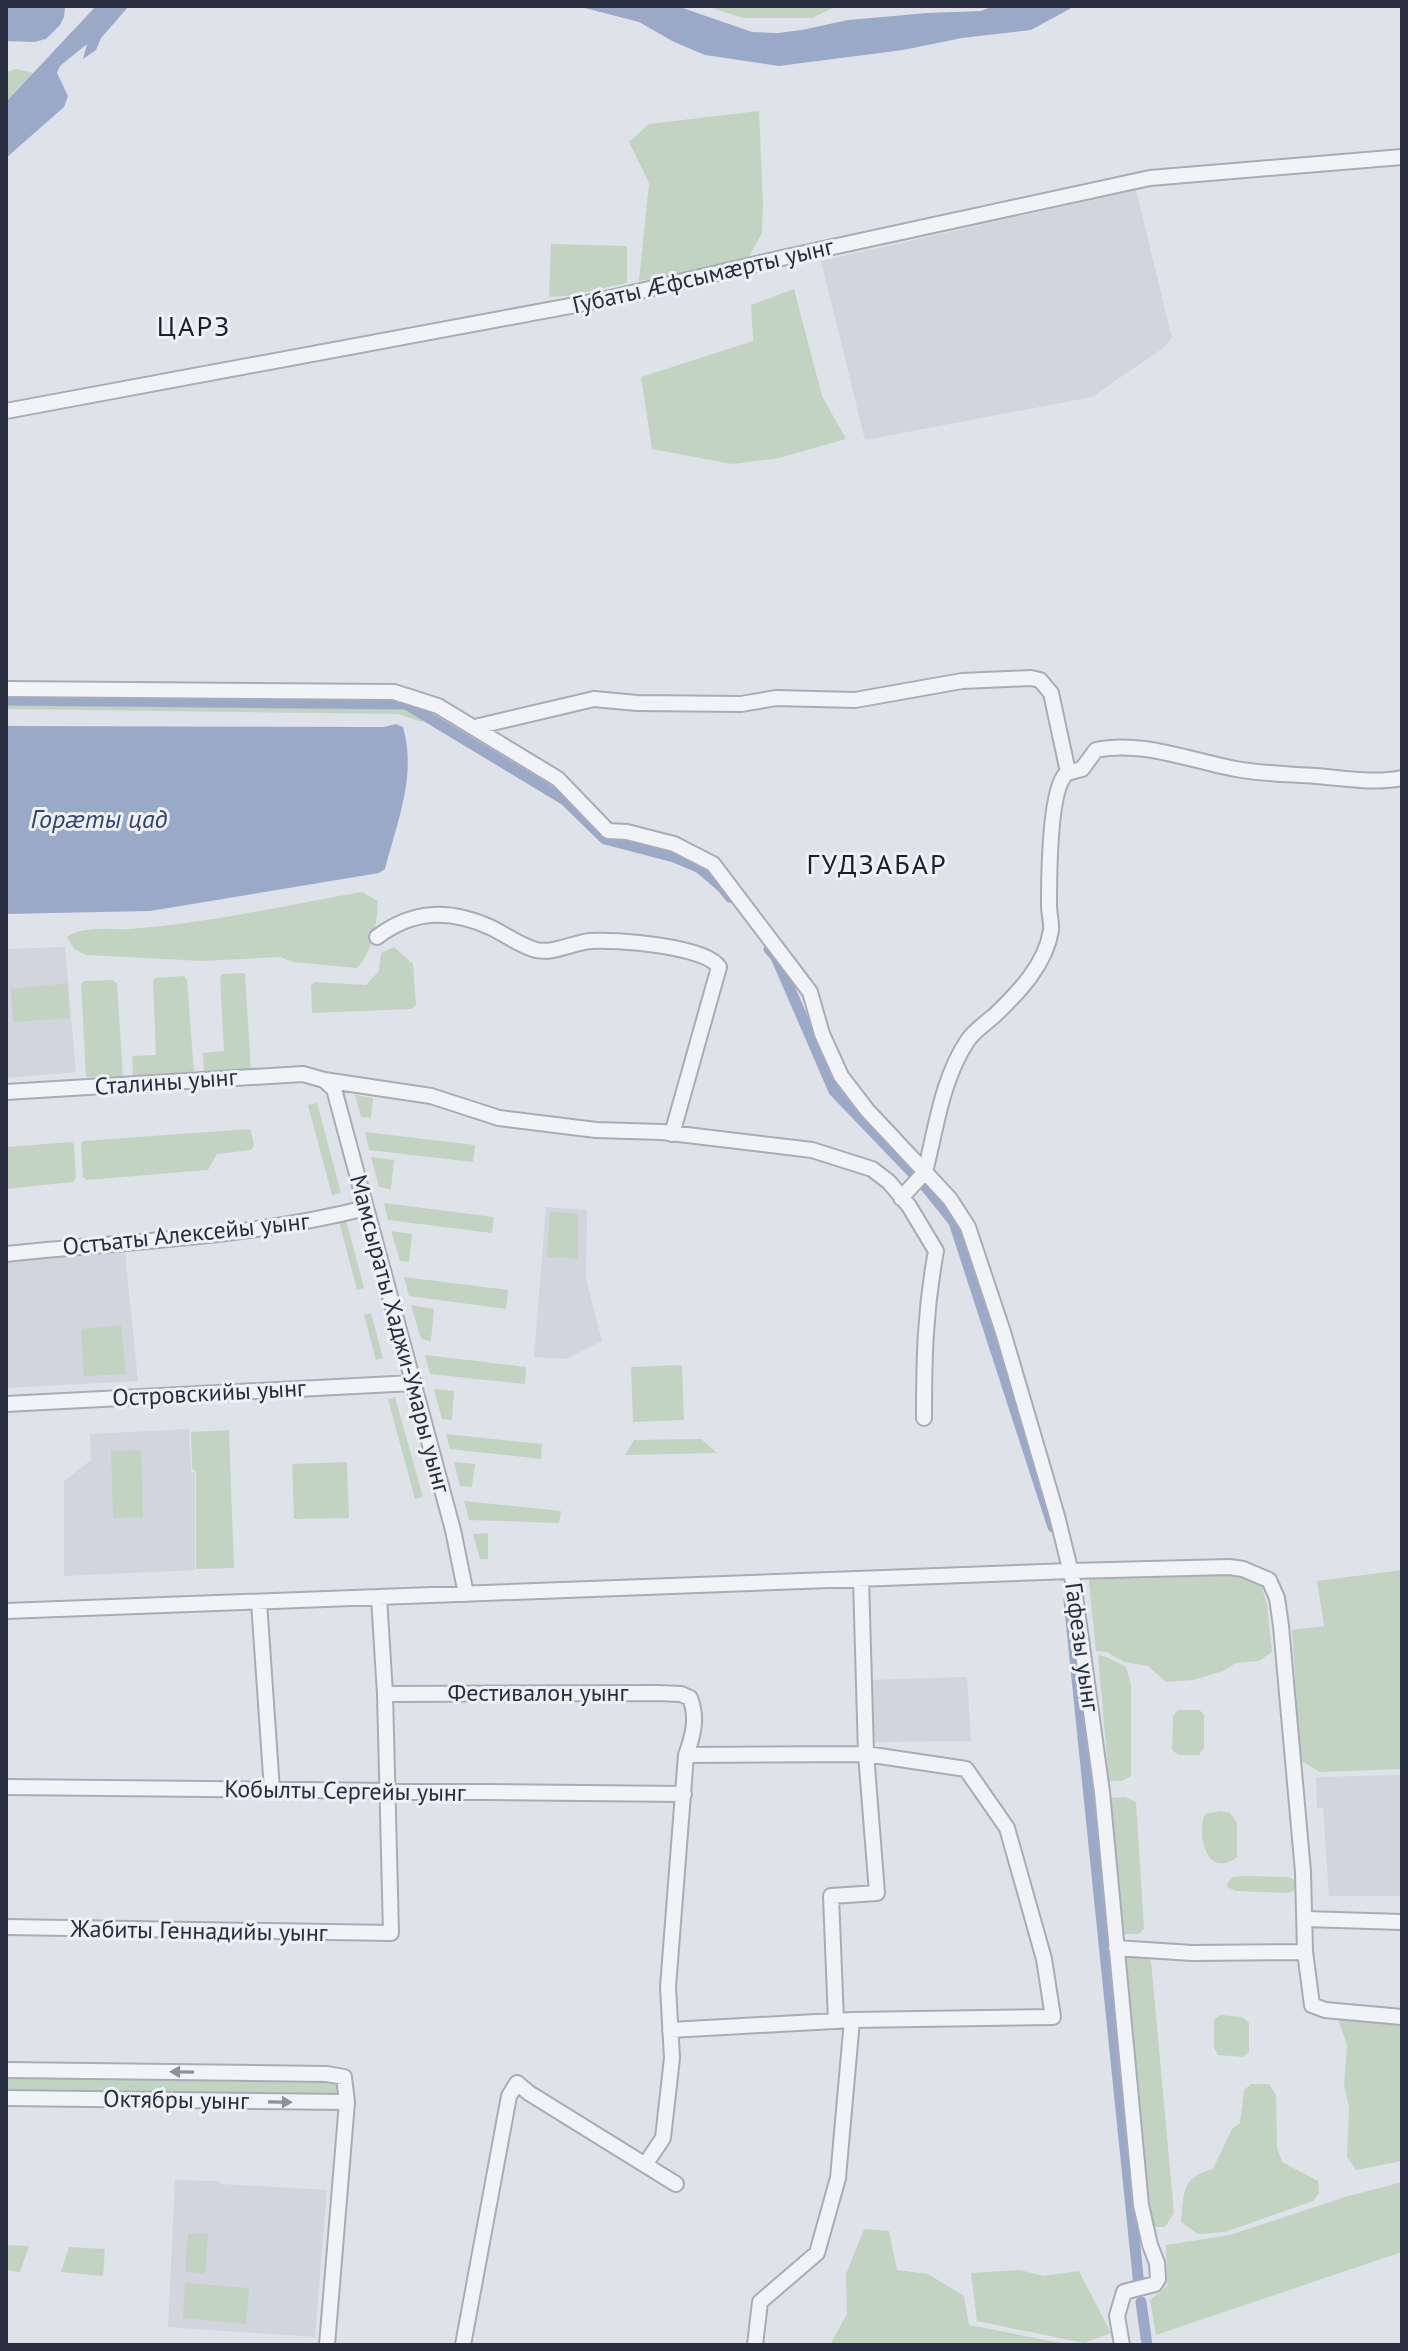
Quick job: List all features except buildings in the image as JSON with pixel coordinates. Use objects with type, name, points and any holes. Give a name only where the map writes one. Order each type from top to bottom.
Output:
[{"type":"street","name":"Губаты Æфсымæрты уынг","points":[[6,411],[602,300],[1150,178],[1402,157]]},
{"type":"street","points":[[475,727],[594,699],[726,704],[776,698],[855,700],[962,681],[1040,680],[1051,693],[1068,772],[1059,789],[1050,837],[1049,907],[1052,929],[1033,974],[969,1038],[950,1076],[924,1174],[904,1195]]},
{"type":"street","points":[[6,689],[394,692],[438,706],[558,779],[608,831],[627,832],[674,844],[713,864],[810,992],[822,1034],[841,1076],[867,1110],[950,1199],[968,1227],[1007,1347],[1070,1571],[6,1611]]},
{"type":"street","points":[[1068,772],[1082,769],[1096,750],[1112,747],[1178,755],[1238,770],[1360,779],[1402,778]]},
{"type":"street","points":[[377,937],[394,924],[413,917],[455,916],[490,927],[536,950],[603,941],[682,949],[715,961],[719,967],[672,1134]]},
{"type":"street","name":"Сталины уынг","points":[[6,1092],[303,1074],[431,1096],[499,1118],[812,1150],[872,1169],[904,1195],[936,1251],[927,1302],[924,1418]]},
{"type":"street","name":"Мамсыраты Хаджи-Умары уынг","points":[[324,1080],[334,1089],[453,1530],[466,1594]]},
{"type":"street","name":"Остъаты Алексейы уынг","points":[[6,1254],[244,1231],[314,1221],[366,1208]]},
{"type":"street","name":"Островскийы уынг","points":[[6,1404],[413,1383]]},
{"type":"street","name":"Гафезы уынг","points":[[1122,2345],[1117,2316],[1124,2292],[1155,2284],[1158,2279],[1157,2263],[1141,2205],[1102,1792],[1070,1571],[1229,1567],[1243,1569],[1269,1580],[1277,1598],[1281,1626],[1303,1872],[1305,1952],[1312,2005],[1325,2010],[1402,2017]]},
{"type":"street","points":[[836,2021],[831,1896],[877,1893],[866,1754],[861,1579]]},
{"type":"street","points":[[379,1597],[387,1791]]},
{"type":"street","points":[[259,1602],[272,1790]]},
{"type":"street","name":"Фестивалон уынг","points":[[385,1694],[681,1694],[690,1698],[694,1709],[694,1734],[686,1755]]},
{"type":"street","points":[[645,2165],[663,2138],[672,2058],[670,2030],[668,1987],[686,1755],[866,1754],[966,1769],[1007,1828],[1044,1959],[1053,2017],[852,2020],[670,2030]]},
{"type":"street","name":"Кобылты Сергейы уынг","points":[[6,1787],[684,1794]]},
{"type":"street","name":"Жабиты Геннадийы уынг","points":[[6,1927],[391,1933],[387,1791]]},
{"type":"street","points":[[1305,1919],[1402,1922]]},
{"type":"street","points":[[1116,1948],[1192,1953],[1305,1952]]},
{"type":"street","points":[[755,2345],[760,2302],[817,2253],[838,2178],[852,2020]]},
{"type":"street","name":"Октябры уынг","points":[[6,2070],[327,2074],[344,2077],[347,2102],[6,2098]]},
{"type":"street","points":[[463,2345],[509,2096],[517,2083],[676,2184]]},
{"type":"street","points":[[327,2345],[347,2102]]},
{"type":"shaded area","points":[[1136,190],[1172,338],[1163,348],[1092,397],[865,440],[821,261]]},
{"type":"shaded area","points":[[65,947],[76,1072],[6,1078],[6,949]]},
{"type":"shaded area","points":[[546,1207],[587,1210],[586,1278],[602,1341],[566,1359],[534,1357]]},
{"type":"shaded area","points":[[124,1243],[138,1381],[6,1388],[6,1256]]},
{"type":"shaded area","points":[[189,1429],[191,1472],[195,1473],[195,1570],[64,1576],[64,1481],[91,1460],[90,1434]]},
{"type":"shaded area","points":[[967,1677],[971,1741],[870,1742],[869,1680]]},
{"type":"shaded area","points":[[1401,1775],[1401,1896],[1329,1896],[1323,1808],[1317,1808],[1316,1777]]},
{"type":"shaded area","points":[[175,2180],[327,2190],[315,2337],[168,2327]]},
{"type":"green space","points":[[706,6],[837,6],[812,18],[743,18]]},
{"type":"green space","points":[[17,69],[33,73],[6,102],[6,72]]},
{"type":"green space","points":[[759,111],[762,233],[746,262],[639,281],[649,183],[629,142],[649,124]]},
{"type":"green space","points":[[551,244],[627,246],[627,283],[549,297]]},
{"type":"green space","points":[[794,289],[822,396],[846,439],[779,458],[732,464],[652,449],[641,377],[753,341],[751,305]]},
{"type":"green space","points":[[6,704],[402,709],[423,718],[422,722],[398,714],[6,709]]},
{"type":"green space","points":[[362,892],[378,901],[370,945],[357,968],[293,962],[280,957],[203,961],[86,955],[74,949],[67,937],[88,930],[157,927],[216,919]]},
{"type":"green space","points":[[394,947],[413,964],[416,1005],[411,1009],[312,1013],[311,986],[314,982],[366,985],[379,971],[381,953]]},
{"type":"green space","points":[[243,973],[251,1071],[204,1072],[203,1053],[224,1051],[220,977],[222,974]]},
{"type":"green space","points":[[184,976],[187,980],[194,1073],[133,1076],[132,1056],[156,1055],[153,981],[155,978]]},
{"type":"green space","points":[[113,980],[117,984],[123,1077],[86,1077],[81,984],[84,981]]},
{"type":"green space","points":[[67,983],[70,1018],[13,1022],[11,989]]},
{"type":"green space","points":[[355,1095],[373,1098],[371,1118],[361,1117]]},
{"type":"green space","points":[[317,1103],[341,1193],[332,1195],[308,1105]]},
{"type":"green space","points":[[249,1129],[254,1146],[251,1150],[217,1154],[208,1170],[87,1180],[83,1177],[83,1141]]},
{"type":"green space","points":[[365,1132],[475,1145],[473,1162],[369,1150]]},
{"type":"green space","points":[[74,1144],[76,1178],[73,1182],[6,1189],[6,1147]]},
{"type":"green space","points":[[371,1157],[394,1160],[391,1189],[379,1187]]},
{"type":"green space","points":[[384,1203],[494,1217],[492,1233],[388,1220]]},
{"type":"green space","points":[[550,1211],[578,1214],[578,1259],[547,1257]]},
{"type":"green space","points":[[346,1220],[364,1288],[357,1290],[339,1221]]},
{"type":"green space","points":[[391,1231],[412,1234],[409,1262],[400,1261]]},
{"type":"green space","points":[[404,1277],[508,1290],[506,1309],[409,1296]]},
{"type":"green space","points":[[411,1305],[434,1309],[431,1341],[421,1339]]},
{"type":"green space","points":[[371,1313],[383,1358],[376,1360],[364,1315]]},
{"type":"green space","points":[[121,1325],[126,1374],[84,1376],[81,1329]]},
{"type":"green space","points":[[425,1355],[526,1367],[525,1384],[430,1374]]},
{"type":"green space","points":[[682,1365],[684,1420],[633,1422],[631,1367]]},
{"type":"green space","points":[[434,1389],[454,1391],[452,1420],[442,1419]]},
{"type":"green space","points":[[395,1397],[423,1497],[415,1499],[388,1399]]},
{"type":"green space","points":[[229,1430],[234,1568],[196,1569],[196,1471],[192,1469],[191,1432]]},
{"type":"green space","points":[[446,1434],[542,1444],[541,1459],[450,1449]]},
{"type":"green space","points":[[701,1439],[717,1453],[625,1455],[634,1440]]},
{"type":"green space","points":[[141,1450],[143,1517],[113,1518],[111,1451]]},
{"type":"green space","points":[[347,1462],[349,1518],[294,1519],[292,1464]]},
{"type":"green space","points":[[454,1462],[475,1464],[472,1487],[460,1486]]},
{"type":"green space","points":[[464,1501],[561,1511],[559,1523],[469,1520]]},
{"type":"green space","points":[[488,1533],[488,1559],[480,1559],[473,1534]]},
{"type":"green space","points":[[1231,1562],[1260,1581],[1267,1605],[1272,1652],[1259,1661],[1236,1663],[1223,1671],[1193,1680],[1166,1682],[1148,1666],[1124,1662],[1107,1652],[1096,1651],[1088,1572]]},
{"type":"green space","points":[[1402,1570],[1402,1769],[1320,1772],[1300,1760],[1292,1630],[1324,1626],[1317,1581]]},
{"type":"green space","points":[[1098,1655],[1126,1667],[1131,1685],[1131,1776],[1122,1781],[1109,1781]]},
{"type":"green space","points":[[1178,1710],[1199,1710],[1204,1714],[1204,1747],[1199,1755],[1178,1755],[1172,1750],[1173,1716]]},
{"type":"green space","points":[[1125,1797],[1136,1802],[1144,1929],[1139,1934],[1123,1934],[1110,1798]]},
{"type":"green space","points":[[1219,1811],[1230,1813],[1237,1823],[1237,1857],[1227,1863],[1211,1859],[1203,1843],[1205,1814]]},
{"type":"green space","points":[[1233,1877],[1289,1877],[1296,1881],[1294,1891],[1236,1891],[1227,1887]]},
{"type":"green space","points":[[1124,1948],[1144,1948],[1151,1961],[1174,2213],[1165,2227],[1152,2227]]},
{"type":"green space","points":[[1220,2015],[1242,2017],[1249,2023],[1249,2052],[1243,2057],[1218,2055],[1214,2048],[1214,2020]]},
{"type":"green space","points":[[1337,2016],[1402,2018],[1402,2161],[1356,2170],[1347,2157],[1349,2108],[1344,2084],[1347,2045]]},
{"type":"green space","points":[[6,2074],[338,2080],[339,2097],[6,2095]]},
{"type":"green space","points":[[1251,2084],[1269,2084],[1276,2095],[1277,2148],[1282,2162],[1318,2181],[1319,2193],[1313,2201],[1225,2232],[1198,2234],[1181,2222],[1186,2188],[1195,2177],[1213,2169],[1232,2129],[1240,2123],[1244,2090]]},
{"type":"green space","points":[[1402,2182],[1402,2252],[1156,2335],[1150,2300],[1167,2286],[1166,2245],[1230,2235],[1345,2197]]},
{"type":"green space","points":[[864,2229],[889,2231],[897,2270],[928,2274],[964,2296],[969,2325],[1072,2345],[830,2345],[847,2314],[846,2274]]},
{"type":"green space","points":[[188,2233],[208,2234],[205,2274],[185,2272]]},
{"type":"green space","points":[[6,2245],[29,2246],[20,2272],[6,2270]]},
{"type":"green space","points":[[69,2247],[105,2249],[103,2276],[61,2272]]},
{"type":"green space","points":[[1020,2270],[1043,2276],[1079,2271],[1111,2333],[1084,2343],[977,2321],[971,2273]]},
{"type":"green space","points":[[185,2283],[249,2288],[246,2324],[183,2318]]},
{"type":"water","points":[[6,6],[65,6],[64,17],[46,39],[6,41]]},
{"type":"water","points":[[96,6],[129,6],[101,38],[96,50],[83,59],[87,44],[60,66],[57,73],[68,96],[64,107],[6,158],[6,102]]},
{"type":"water","points":[[577,6],[677,6],[752,32],[778,33],[848,20],[981,11],[994,6],[1075,6],[1031,30],[779,66],[705,55],[639,22]]},
{"type":"water","name":"Горӕты цад","points":[[396,724],[403,727],[407,745],[407,781],[385,869],[379,873],[150,911],[6,914],[6,726],[384,727]]},
{"type":"waterway","points":[[6,700],[406,704],[565,800],[605,839],[674,857],[700,868],[730,897]]},
{"type":"waterway","points":[[769,949],[776,957],[834,1091],[926,1187],[954,1222],[1053,1527]]},
{"type":"waterway","points":[[1069,1600],[1139,2286]]},
{"type":"waterway","points":[[1141,2302],[1147,2345]]},
{"type":"district","name":"ЦАРЗ","points":[[194,326]]},
{"type":"district","name":"ГУДЗАБАР","points":[[877,864]]}]
